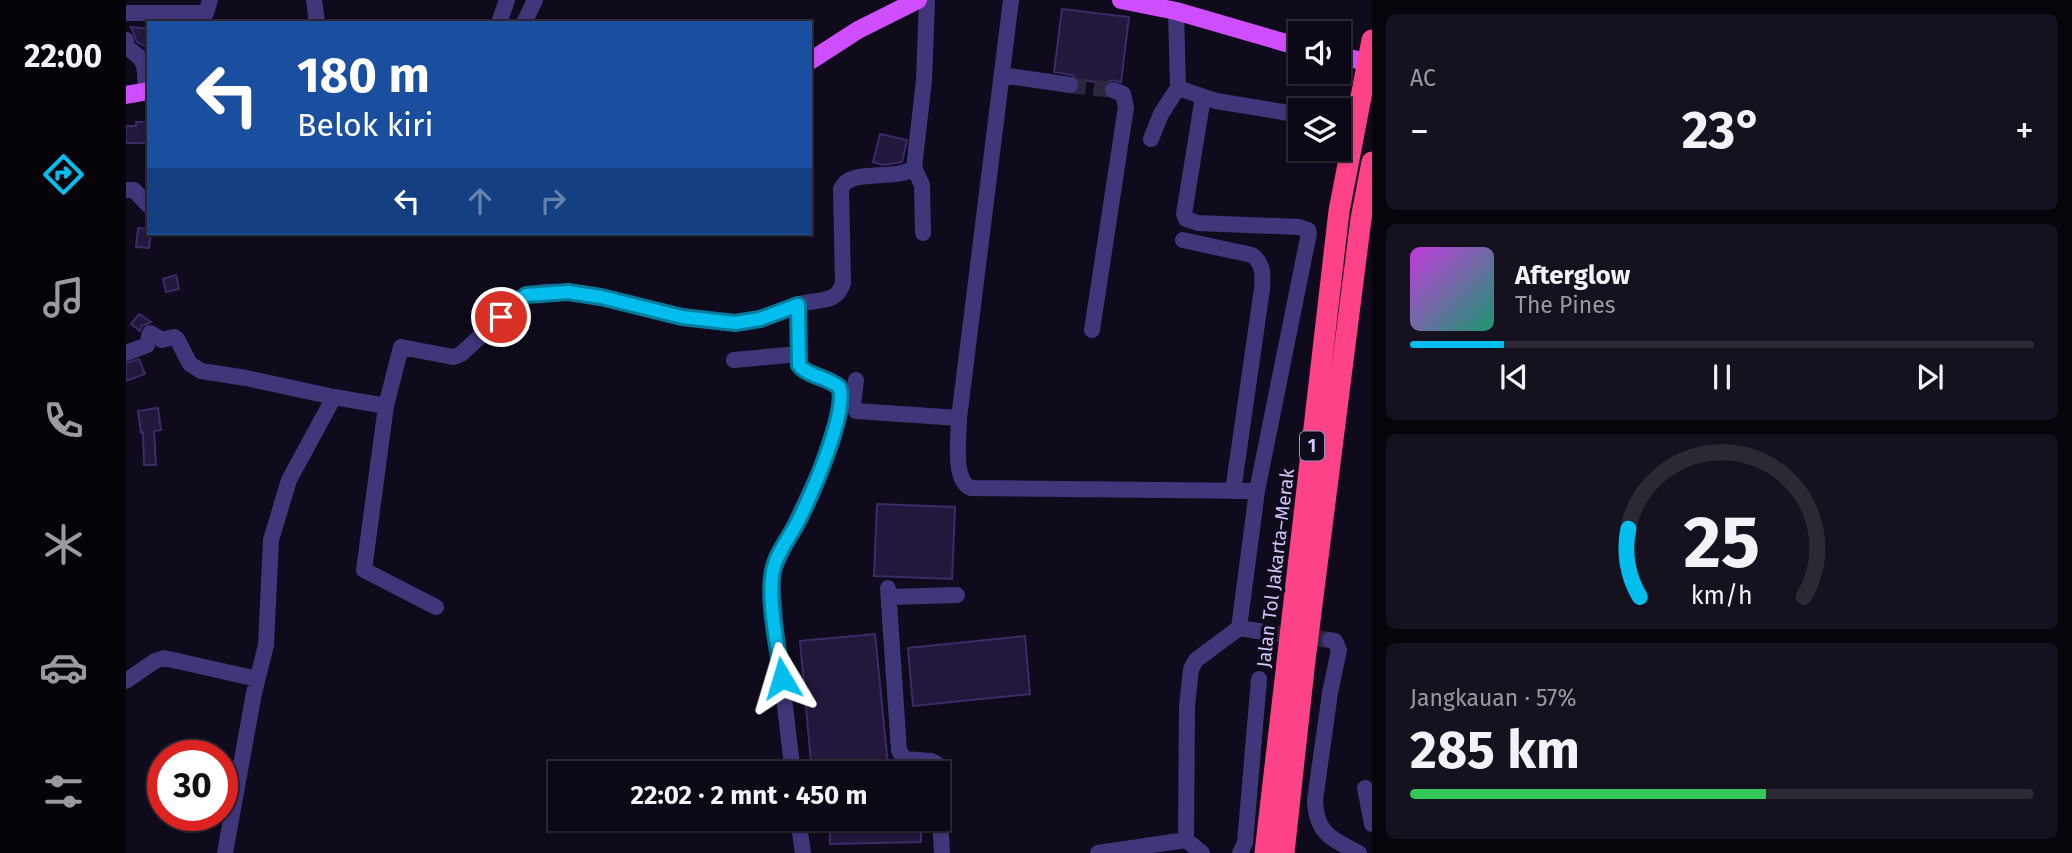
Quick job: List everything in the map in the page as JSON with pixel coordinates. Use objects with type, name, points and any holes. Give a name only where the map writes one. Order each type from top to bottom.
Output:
[{"type":"highway","name":"Jalan Tol Jakarta–Merak","points":[[1265,853],[1339,211],[1372,40]]},
{"type":"highway","name":"1","points":[[1284,853],[1305,660],[1361,219],[1372,162]]},
{"type":"main road","points":[[812,60],[858,30],[918,0]]},
{"type":"main road","points":[[1121,0],[1148,2],[1288,44]]},
{"type":"main road","points":[[126,95],[147,91]]},
{"type":"street","points":[[126,0],[126,10],[206,13],[210,0]]},
{"type":"street","points":[[314,0],[317,21]]},
{"type":"street","points":[[500,21],[507,0]]},
{"type":"street","points":[[525,21],[535,0]]},
{"type":"street","points":[[923,233],[922,185],[914,168],[924,80],[927,0]]},
{"type":"street","points":[[1011,0],[959,418],[959,470],[965,486],[1257,491]]},
{"type":"street","points":[[1151,139],[1161,114],[1178,88],[1176,11]]},
{"type":"street","points":[[126,40],[127,48],[144,61],[147,91]]},
{"type":"street","points":[[1002,75],[1070,85]]},
{"type":"street","points":[[1178,88],[1203,97],[1288,113]]},
{"type":"street","points":[[1092,330],[1126,107],[1124,94],[1113,90]]},
{"type":"street","points":[[1203,97],[1184,214],[1186,219],[1198,223],[1299,227],[1309,233],[1257,491],[1239,628]]},
{"type":"street","points":[[436,607],[364,570],[386,406],[401,347],[453,357],[461,354],[521,299],[530,294],[584,294],[682,317],[735,323],[760,319],[798,305],[828,300],[837,296],[843,283],[843,183],[846,180],[869,176],[903,175],[914,168]]},
{"type":"street","points":[[126,190],[134,190],[147,204]]},
{"type":"street","points":[[1183,240],[1252,255],[1259,260],[1262,269],[1262,289],[1233,491]]},
{"type":"street","points":[[791,761],[772,573],[822,466],[842,400],[835,383],[802,370],[799,365],[798,305]]},
{"type":"street","points":[[126,353],[147,345],[150,333],[162,340],[174,337],[190,364],[201,371],[386,406]]},
{"type":"street","points":[[734,360],[798,354]]},
{"type":"street","points":[[856,380],[853,405],[856,411],[959,418]]},
{"type":"street","points":[[225,853],[257,679],[266,645],[271,540],[289,480],[334,397]]},
{"type":"street","points":[[942,853],[937,764],[904,759],[899,750],[888,593],[957,595]]},
{"type":"street","points":[[1186,840],[1187,706],[1191,669],[1196,660],[1239,628],[1264,632]]},
{"type":"street","points":[[1329,640],[1335,642],[1339,650],[1326,720],[1315,800],[1316,814],[1324,832],[1359,853]]},
{"type":"street","points":[[126,681],[164,658],[257,679]]},
{"type":"street","points":[[1240,853],[1245,843],[1259,679]]},
{"type":"street","points":[[1365,788],[1372,824]]},
{"type":"street","points":[[800,831],[803,853]]},
{"type":"street","points":[[1098,853],[1186,840],[1202,853]]},
{"type":"building","points":[[1062,9],[1129,17],[1121,82],[1079,80],[1072,75],[1054,72]]},
{"type":"building","points":[[131,27],[147,29],[147,47],[137,42]]},
{"type":"building","points":[[136,122],[147,122],[147,143],[126,143],[126,126],[136,126]]},
{"type":"building","points":[[880,134],[907,140],[902,162],[883,165],[873,162]]},
{"type":"building","points":[[138,228],[147,229],[147,235],[151,235],[149,248],[136,247]]},
{"type":"building","points":[[176,275],[179,289],[166,292],[163,279]]},
{"type":"building","points":[[139,314],[151,322],[142,326],[140,331],[131,324]]},
{"type":"building","points":[[139,359],[145,374],[126,381],[126,363]]},
{"type":"building","points":[[158,408],[161,430],[154,431],[156,465],[144,465],[143,432],[141,433],[138,411]]},
{"type":"building","points":[[877,504],[955,507],[952,579],[874,576]]},
{"type":"building","points":[[875,634],[888,761],[811,761],[800,641]]},
{"type":"building","points":[[1025,636],[1030,694],[913,706],[908,648]]},
{"type":"building","points":[[829,831],[921,831],[921,842],[830,844]]},
{"type":"tunnel","points":[[1070,85],[1113,90]]},
{"type":"tunnel","points":[[1264,632],[1330,640]]},
{"type":"route","points":[[501,317],[526,295],[568,292],[601,297],[682,317],[735,323],[760,319],[798,305],[799,365],[802,370],[824,377],[839,387],[842,400],[822,466],[772,573],[782,678]]}]
